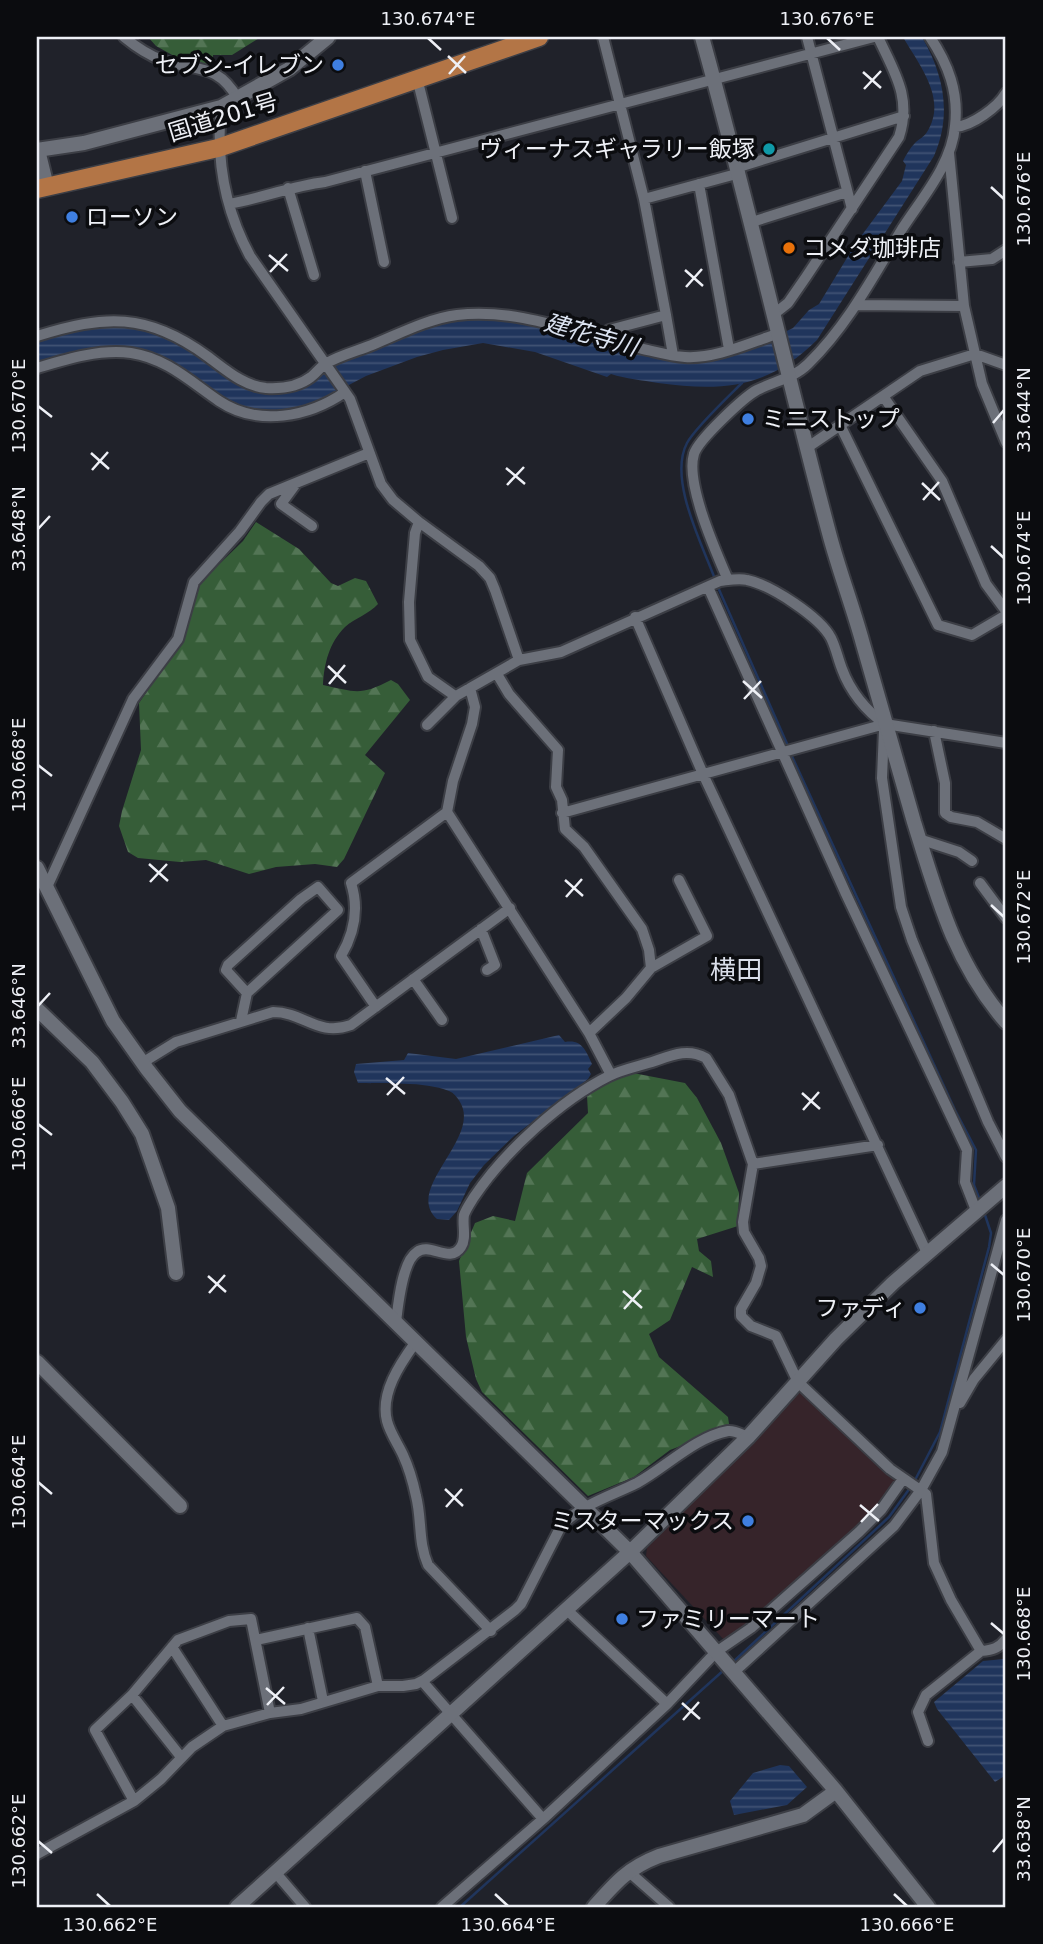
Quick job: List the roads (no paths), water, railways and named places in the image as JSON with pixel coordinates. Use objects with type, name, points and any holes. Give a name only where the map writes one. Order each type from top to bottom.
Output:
[{"type":"highway","name":"国道201号","points":[[42,188],[218,148],[539,37]]},
{"type":"street","points":[[124,37],[138,48],[162,60],[220,75],[238,99]]},
{"type":"street","points":[[42,188],[38,150],[84,143],[220,107],[289,68],[328,37]]},
{"type":"street","points":[[603,37],[645,199],[673,355]]},
{"type":"street","points":[[702,37],[739,170],[777,334],[829,535],[919,839],[952,937],[978,986],[1006,1022]]},
{"type":"street","points":[[807,37],[852,209]]},
{"type":"street","points":[[229,204],[437,153],[876,37],[903,92],[904,116],[899,137],[788,303],[774,314]]},
{"type":"street","points":[[728,580],[702,516],[693,456],[700,443],[755,391],[807,365],[856,305],[937,174],[949,150],[955,127],[954,87],[941,54],[930,37]]},
{"type":"street","points":[[416,78],[452,218]]},
{"type":"street","points":[[955,127],[967,124],[999,103],[1006,93]]},
{"type":"street","points":[[220,107],[218,148],[229,204],[239,236],[250,256],[344,391],[359,421],[381,484],[393,500],[479,566],[489,578],[519,660]]},
{"type":"street","points":[[645,199],[699,184],[904,116]]},
{"type":"street","points":[[949,150],[964,306],[982,384],[1006,442]]},
{"type":"street","points":[[365,171],[384,262]]},
{"type":"street","points":[[699,184],[729,349]]},
{"type":"street","points":[[288,188],[314,275]]},
{"type":"street","points":[[752,222],[847,192]]},
{"type":"street","points":[[959,262],[992,260],[1006,251]]},
{"type":"street","points":[[856,305],[964,306]]},
{"type":"street","points":[[37,335],[79,323],[97,321],[120,320],[154,326],[187,342],[238,379],[261,388],[290,387],[311,377],[327,365],[421,325],[453,315],[480,313],[527,319],[600,339],[687,357],[729,349],[777,334]]},
{"type":"street","points":[[600,339],[609,330],[666,315]]},
{"type":"street","points":[[37,368],[99,352],[132,353],[183,373],[222,403],[248,413],[279,417],[321,406],[344,391]]},
{"type":"street","points":[[808,447],[920,371],[975,354],[1006,365]]},
{"type":"street","points":[[841,427],[938,625],[972,635],[1006,613],[986,584],[942,481],[883,396]]},
{"type":"street","points":[[47,887],[134,699],[178,639],[194,582],[269,494],[369,453]]},
{"type":"street","points":[[297,482],[281,504],[312,526]]},
{"type":"street","points":[[419,522],[415,533],[409,601],[410,640],[428,677],[455,696]]},
{"type":"street","points":[[427,725],[455,696],[519,660],[561,652],[635,617],[728,580],[747,580],[769,589],[817,621],[832,641],[842,671],[855,694],[873,716],[885,724]]},
{"type":"street","points":[[708,587],[846,894],[967,1150],[965,1182],[977,1213]]},
{"type":"street","points":[[635,617],[703,774],[927,1253]]},
{"type":"street","points":[[497,674],[509,694],[558,750],[556,788],[562,800],[565,829],[584,847],[642,929],[651,968]]},
{"type":"street","points":[[376,1007],[341,956],[355,923],[355,896],[351,883],[447,812],[453,781],[472,724],[474,707],[470,688]]},
{"type":"street","points":[[885,724],[882,778],[901,907],[968,1074],[1006,1157]]},
{"type":"street","points":[[562,813],[885,724],[1006,743]]},
{"type":"street","points":[[934,731],[945,783],[945,813],[951,817],[977,822],[1006,839]]},
{"type":"street","points":[[447,812],[589,1033],[611,1075]]},
{"type":"street","points":[[919,839],[951,848],[972,861]]},
{"type":"street","points":[[38,871],[113,1021],[180,1111],[629,1552],[836,1791],[928,1907]]},
{"type":"street","points":[[589,1033],[626,998],[651,968],[707,936],[679,880]]},
{"type":"street","points":[[979,883],[1006,918]]},
{"type":"street","points":[[241,1021],[247,993],[338,910],[318,887],[229,965],[226,970],[247,993]]},
{"type":"street","points":[[142,1063],[176,1042],[273,1012],[285,1012],[317,1027],[340,1028],[351,1024],[509,908]]},
{"type":"street","points":[[481,929],[495,965],[487,970]]},
{"type":"street","points":[[413,979],[442,1020]]},
{"type":"street","points":[[37,1009],[92,1062],[142,1134],[167,1208],[176,1273]]},
{"type":"street","points":[[396,1322],[400,1293],[407,1265],[412,1257],[417,1251],[424,1249],[452,1254],[461,1248],[464,1242],[464,1215],[489,1176],[519,1143],[580,1094],[611,1075],[680,1052],[694,1053],[706,1058],[729,1095],[753,1164],[743,1222],[744,1232],[761,1266],[756,1283],[741,1309],[741,1316],[751,1326],[776,1336],[798,1382],[903,1479],[926,1494],[934,1563],[951,1600],[981,1651]]},
{"type":"street","points":[[753,1164],[878,1144]]},
{"type":"street","points":[[237,1907],[629,1552],[748,1437],[836,1339],[927,1253],[1004,1195]]},
{"type":"street","points":[[734,1672],[894,1526],[921,1490],[942,1452],[1006,1220]]},
{"type":"street","points":[[953,1415],[974,1379],[1006,1340]]},
{"type":"street","points":[[415,1343],[394,1377],[386,1403],[387,1423],[413,1483],[420,1511],[424,1555],[428,1565],[491,1631]]},
{"type":"street","points":[[38,1364],[180,1506]]},
{"type":"street","points":[[37,1854],[134,1801],[161,1779],[181,1757],[223,1726],[270,1713],[301,1709],[378,1686],[403,1686],[422,1681],[491,1631],[521,1604],[561,1526],[585,1507],[637,1483],[681,1452],[705,1440],[728,1431],[748,1437]]},
{"type":"street","points":[[442,1907],[543,1819],[718,1653],[751,1628],[859,1532],[881,1510],[903,1479]]},
{"type":"street","points":[[567,1610],[667,1704]]},
{"type":"street","points":[[256,1640],[357,1618],[365,1626],[378,1686]]},
{"type":"street","points":[[134,1801],[95,1730],[132,1695],[178,1640],[229,1621],[251,1619],[270,1713]]},
{"type":"street","points":[[308,1628],[323,1701]]},
{"type":"street","points":[[928,1741],[918,1712],[926,1695],[981,1651],[993,1650],[1001,1646],[1006,1639]]},
{"type":"street","points":[[172,1647],[223,1726]]},
{"type":"street","points":[[422,1681],[543,1819]]},
{"type":"street","points":[[132,1695],[181,1757]]},
{"type":"street","points":[[594,1907],[628,1871],[659,1856],[803,1815],[836,1791]]},
{"type":"street","points":[[628,1871],[669,1907]]},
{"type":"street","points":[[275,1872],[305,1907]]},
{"type":"water","points":[[903,37],[922,37],[930,51],[940,81],[943,125],[934,156],[817,340],[799,356],[763,377],[744,383],[704,387],[658,383],[611,374],[607,377],[535,352],[483,343],[417,357],[366,376],[307,407],[279,412],[240,407],[210,390],[187,371],[149,353],[37,364],[37,339],[77,326],[118,324],[164,334],[240,382],[278,390],[438,323],[465,318],[528,323],[673,358],[768,340],[793,328],[809,310],[819,304],[856,243],[902,181],[906,165],[903,161],[913,145],[926,134],[933,120],[933,95],[929,83]]},
{"type":"water","points":[[559,1035],[565,1042],[576,1042],[585,1051],[592,1064],[588,1069],[591,1074],[588,1079],[514,1136],[484,1165],[470,1183],[457,1211],[449,1220],[437,1219],[429,1207],[429,1193],[461,1131],[464,1116],[460,1102],[451,1092],[439,1088],[358,1083],[354,1072],[356,1064],[404,1060],[408,1053],[456,1059]]},
{"type":"water","points":[[1004,1659],[1006,1775],[995,1782],[934,1702],[983,1661]]},
{"type":"water","points":[[780,1765],[789,1766],[807,1787],[787,1805],[734,1815],[730,1801],[753,1773]]},
{"type":"waterway","points":[[715,579],[695,530],[684,493],[682,458],[691,436],[742,383]]},
{"type":"waterway","points":[[717,585],[788,746]]},
{"type":"waterway","points":[[790,752],[976,1150],[974,1185],[981,1203]]},
{"type":"waterway","points":[[914,1482],[940,1432],[989,1247],[991,1233],[984,1212]]},
{"type":"waterway","points":[[733,1662],[889,1517],[910,1488]]},
{"type":"waterway","points":[[460,1907],[725,1669]]},
{"type":"place","name":"セブン-イレブン","points":[[338,65]]},
{"type":"place","name":"ヴィーナスギャラリー飯塚","points":[[769,149]]},
{"type":"place","name":"ローソン","points":[[72,217]]},
{"type":"place","name":"コメダ珈琲店","points":[[789,248]]},
{"type":"place","name":"ミニストップ","points":[[748,419]]},
{"type":"place","name":"ファディ","points":[[920,1308]]},
{"type":"place","name":"ミスターマックス","points":[[748,1521]]},
{"type":"place","name":"ファミリーマート","points":[[622,1619]]},
{"type":"district","name":"横田","points":[[736,970]]},
{"type":"water label","name":"建花寺川","points":[[591,335]]}]
